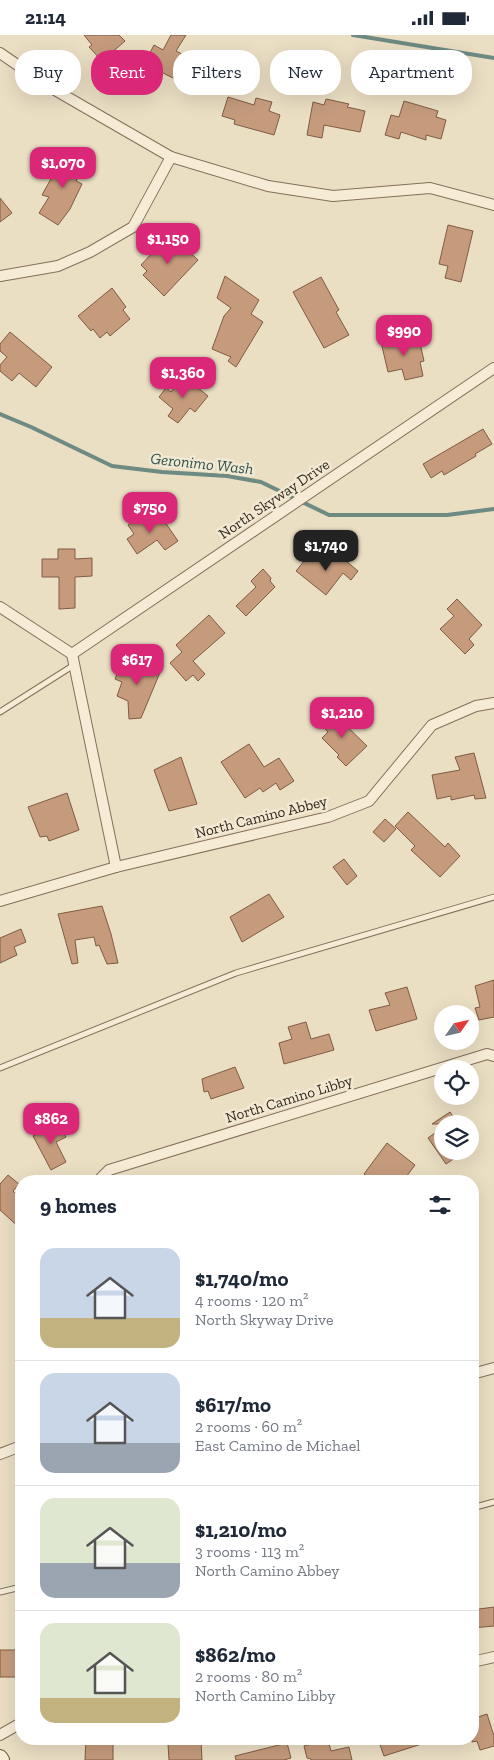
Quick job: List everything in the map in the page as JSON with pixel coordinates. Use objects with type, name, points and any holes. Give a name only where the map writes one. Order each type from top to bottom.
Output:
[{"type":"street","points":[[0,53],[48,85],[171,157],[268,186],[333,197],[430,189],[494,205]]},
{"type":"street","points":[[0,276],[58,266],[90,252],[133,227],[171,157]]},
{"type":"street","name":"North Skyway Drive","points":[[73,659],[494,368]]},
{"type":"street","points":[[0,607],[73,659],[116,867]]},
{"type":"street","name":"North Camino Abbey","points":[[0,901],[116,867],[328,817],[369,801],[432,725],[476,706],[494,703]]},
{"type":"street","name":"North Camino Libby","points":[[104,1175],[109,1170],[488,1054],[494,1056]]},
{"type":"street","points":[[479,1372],[494,1368]]},
{"type":"street","points":[[0,1454],[15,1448]]},
{"type":"street","points":[[479,1660],[494,1657]]},
{"type":"street","points":[[0,1735],[15,1726]]},
{"type":"lane","points":[[0,712],[73,659]]},
{"type":"lane","points":[[0,1068],[236,973],[494,897]]},
{"type":"lane","points":[[479,1505],[494,1502]]},
{"type":"lane","points":[[0,1592],[15,1588]]},
{"type":"building","points":[[84,35],[119,35],[125,41],[115,50],[92,50],[89,47],[92,45]]},
{"type":"building","points":[[171,35],[186,35],[177,50],[173,50],[173,78],[163,73],[163,50]]},
{"type":"building","points":[[154,45],[163,50],[151,50]]},
{"type":"building","points":[[228,97],[254,105],[256,98],[272,102],[269,111],[280,115],[274,135],[234,124],[235,120],[222,116]]},
{"type":"building","points":[[326,99],[349,104],[347,107],[365,111],[360,132],[324,125],[322,138],[307,135],[313,102],[324,105]]},
{"type":"building","points":[[404,101],[438,111],[436,117],[446,120],[441,139],[426,135],[426,140],[401,132],[399,139],[385,135],[391,115],[399,117]]},
{"type":"building","points":[[72,151],[88,160],[76,181],[82,184],[70,209],[58,225],[39,213],[49,197],[42,195],[58,166],[63,169]]},
{"type":"building","points":[[0,198],[12,213],[0,222]]},
{"type":"building","points":[[448,225],[473,231],[461,282],[445,278],[448,266],[439,264]]},
{"type":"building","points":[[170,234],[198,260],[164,296],[143,275],[147,271],[141,265]]},
{"type":"building","points":[[225,276],[259,300],[251,314],[263,322],[236,367],[228,361],[231,357],[212,349],[224,316],[231,308],[217,298]]},
{"type":"building","points":[[321,277],[339,310],[336,312],[349,335],[324,348],[293,292]]},
{"type":"building","points":[[112,288],[126,307],[123,310],[130,319],[110,336],[107,332],[100,338],[78,316]]},
{"type":"building","points":[[10,332],[52,367],[36,387],[19,373],[12,381],[0,371],[0,365],[7,357],[0,351],[0,344]]},
{"type":"building","points":[[411,336],[413,345],[420,343],[424,361],[420,362],[423,376],[405,380],[402,369],[388,372],[381,342]]},
{"type":"building","points":[[183,376],[208,396],[195,412],[190,408],[178,423],[168,416],[173,409],[159,397],[166,388],[171,392]]},
{"type":"building","points":[[483,429],[492,444],[444,475],[442,471],[431,478],[423,464]]},
{"type":"building","points":[[145,513],[150,522],[160,515],[178,541],[165,550],[157,540],[137,554],[127,539],[134,534],[128,525]]},
{"type":"building","points":[[58,549],[75,549],[75,559],[92,558],[92,576],[75,577],[75,608],[59,609],[59,577],[42,577],[42,559],[58,559]]},
{"type":"building","points":[[335,552],[358,571],[351,580],[343,573],[326,595],[296,571],[310,554],[324,566]]},
{"type":"building","points":[[263,569],[271,578],[270,581],[275,587],[246,616],[236,606],[256,587],[251,581]]},
{"type":"building","points":[[457,599],[482,625],[469,639],[474,645],[465,654],[440,629],[454,616],[447,609]]},
{"type":"building","points":[[209,615],[225,633],[193,661],[205,674],[198,681],[193,675],[186,681],[170,663],[182,652],[176,645]]},
{"type":"building","points":[[138,659],[161,670],[141,718],[129,719],[128,701],[117,696],[122,682],[115,679],[121,664],[133,670]]},
{"type":"building","points":[[332,712],[367,746],[346,766],[337,757],[339,755],[322,738],[328,732],[320,723]]},
{"type":"building","points":[[249,744],[264,767],[279,758],[294,781],[280,790],[276,783],[263,792],[260,788],[245,798],[221,762]]},
{"type":"building","points":[[474,753],[486,798],[475,799],[474,795],[451,800],[451,796],[437,799],[432,775],[460,770],[455,757]]},
{"type":"building","points":[[181,757],[197,804],[169,811],[154,770]]},
{"type":"building","points":[[67,793],[79,830],[49,841],[47,836],[40,837],[28,807]]},
{"type":"building","points":[[408,812],[445,847],[448,843],[460,856],[440,877],[411,850],[415,846],[395,826]]},
{"type":"building","points":[[385,819],[396,829],[384,842],[373,832]]},
{"type":"building","points":[[344,859],[357,876],[347,885],[333,867]]},
{"type":"building","points":[[269,894],[284,917],[242,942],[230,917]]},
{"type":"building","points":[[102,906],[118,963],[107,964],[99,945],[96,946],[94,937],[75,940],[78,963],[72,964],[58,914]]},
{"type":"building","points":[[21,929],[26,942],[14,947],[17,955],[0,963],[0,938]]},
{"type":"building","points":[[494,980],[494,1017],[479,1020],[480,1007],[475,986]]},
{"type":"building","points":[[407,987],[417,1019],[376,1031],[369,1010],[390,1005],[385,993]]},
{"type":"building","points":[[306,1022],[311,1039],[329,1034],[334,1050],[284,1064],[279,1043],[292,1039],[288,1027]]},
{"type":"building","points":[[235,1067],[244,1088],[211,1099],[208,1091],[204,1092],[202,1079]]},
{"type":"building","points":[[59,1122],[66,1137],[56,1142],[66,1162],[51,1170],[33,1136]]},
{"type":"building","points":[[434,1134],[434,1147],[428,1138]]},
{"type":"building","points":[[387,1143],[415,1165],[408,1175],[364,1174]]},
{"type":"building","points":[[443,1160],[452,1160],[446,1164]]},
{"type":"building","points":[[8,1175],[15,1181],[15,1189],[13,1191],[15,1193],[15,1224],[0,1210],[0,1184]]},
{"type":"building","points":[[494,1607],[494,1626],[479,1627],[479,1609]]},
{"type":"building","points":[[0,1650],[15,1650],[15,1677],[0,1677]]},
{"type":"building","points":[[487,1714],[494,1736],[494,1746],[480,1750],[478,1745],[479,1717]]},
{"type":"building","points":[[86,1745],[113,1745],[113,1760],[85,1760]]},
{"type":"building","points":[[168,1745],[201,1745],[202,1760],[169,1760]]},
{"type":"building","points":[[279,1745],[288,1745],[291,1758],[284,1760],[236,1760],[235,1756]]},
{"type":"building","points":[[329,1745],[331,1751],[349,1747],[352,1760],[311,1760],[307,1758],[304,1746]]},
{"type":"building","points":[[380,1745],[418,1745],[384,1756]]},
{"type":"waterway","points":[[353,35],[494,58]]},
{"type":"waterway","name":"Geronimo Wash","points":[[0,414],[112,466],[162,472],[227,476],[261,482],[329,515],[447,515],[494,509]]}]
